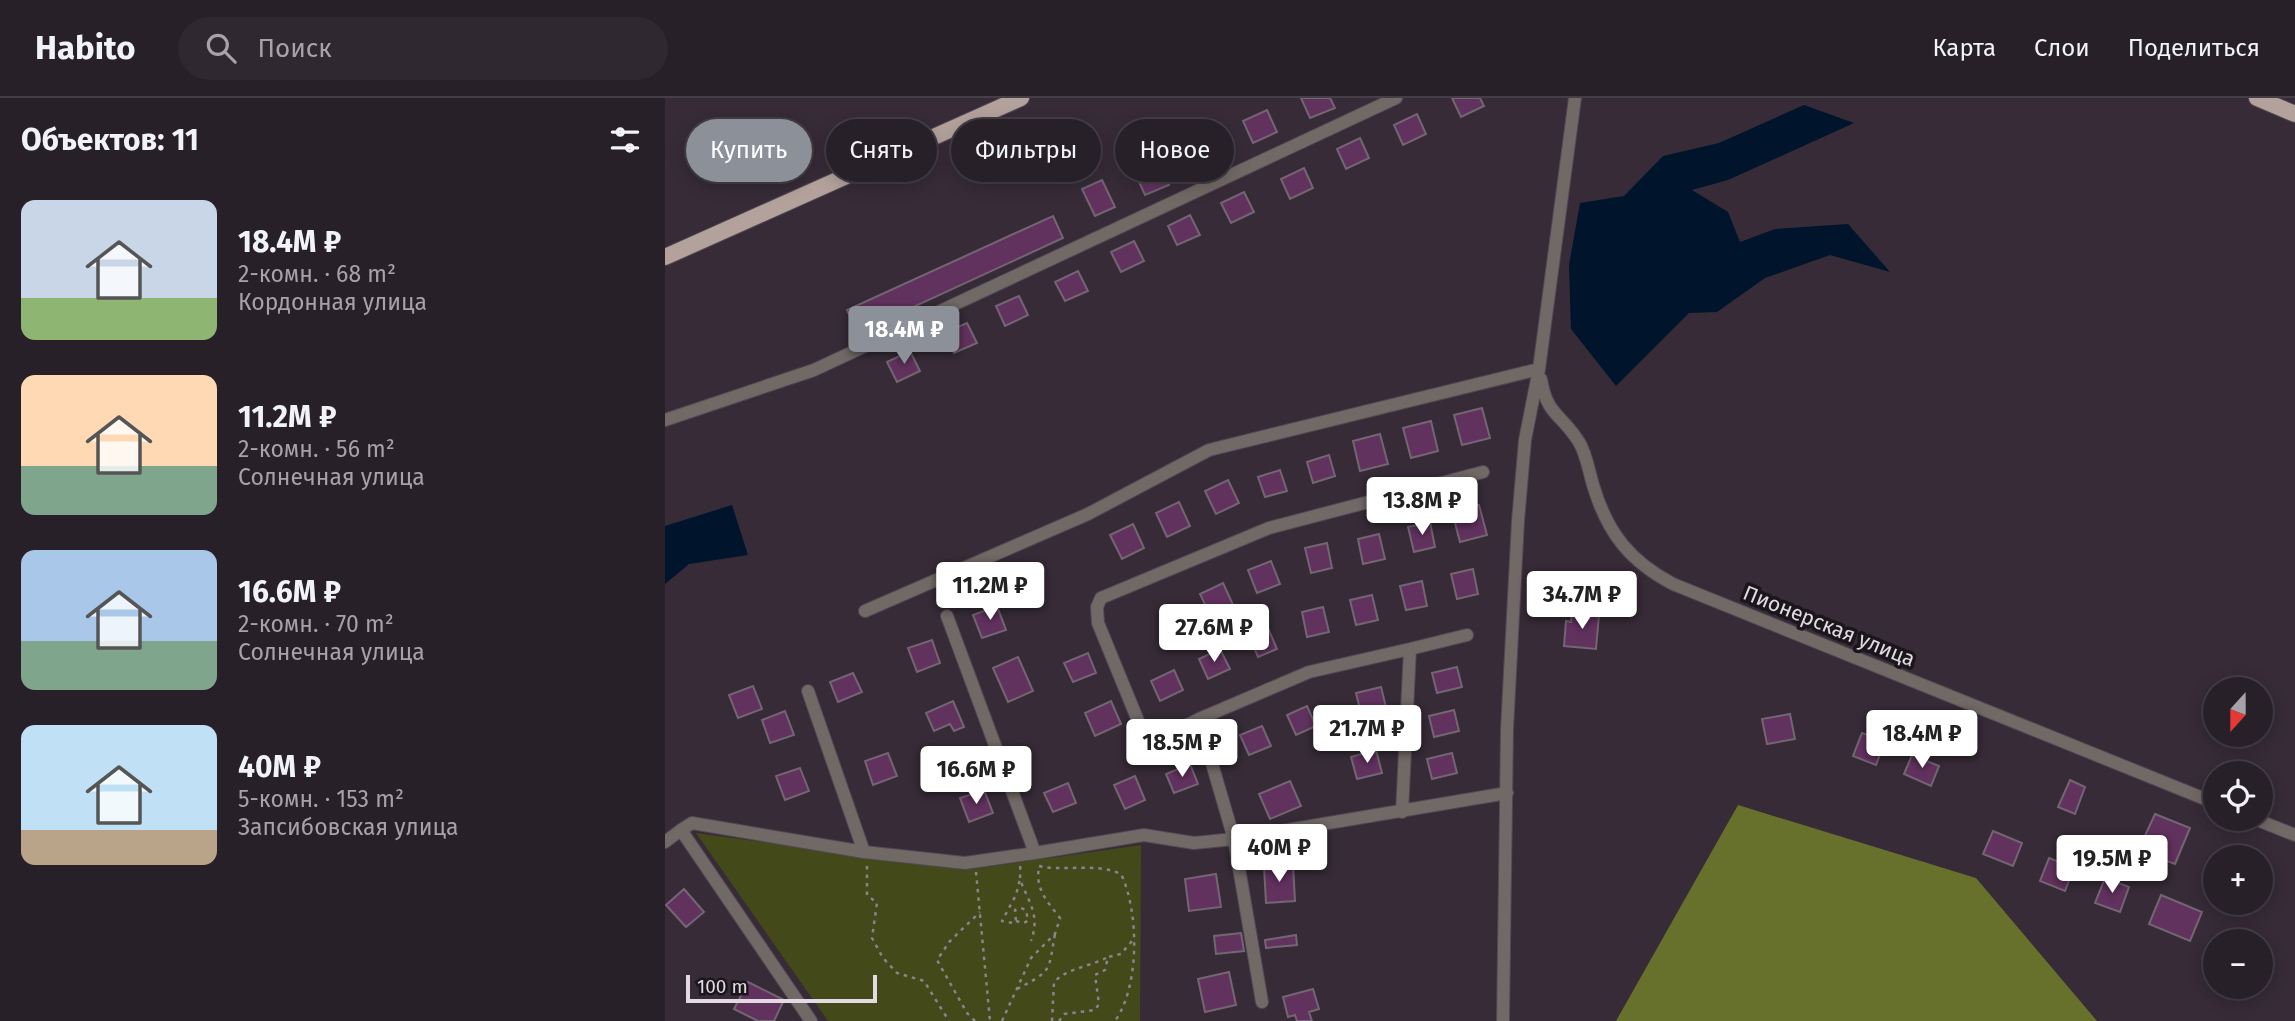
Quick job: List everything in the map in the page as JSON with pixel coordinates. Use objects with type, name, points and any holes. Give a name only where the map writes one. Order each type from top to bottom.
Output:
[{"type":"main road","points":[[665,257],[1021,98]]},
{"type":"main road","points":[[2257,98],[2295,114]]},
{"type":"street","points":[[665,420],[814,370],[1396,98]]},
{"type":"street","points":[[1503,1021],[1507,793],[1518,521],[1525,440],[1539,369],[1575,98]]},
{"type":"street","points":[[865,611],[1088,514],[1209,450],[1539,369]]},
{"type":"street","name":"Пионерская улица","points":[[1539,369],[1545,403],[1580,444],[1600,507],[1615,536],[1645,569],[1673,584],[2203,798]]},
{"type":"street","points":[[1467,635],[1309,672],[1199,719],[1148,745],[1098,623],[1097,607],[1101,598],[1269,528],[1483,472]]},
{"type":"street","points":[[947,616],[1035,853]]},
{"type":"street","points":[[1402,813],[1410,649]]},
{"type":"street","points":[[808,691],[869,852]]},
{"type":"street","points":[[1199,719],[1234,839],[1262,1002]]},
{"type":"street","points":[[665,842],[692,823],[869,852],[975,862],[1144,835],[1194,843],[1234,839],[1402,813],[1507,793]]},
{"type":"street","points":[[2273,826],[2295,835]]},
{"type":"street","points":[[681,830],[811,1021]]},
{"type":"path","points":[[869,852],[866,866],[867,895],[877,903],[872,938],[883,958],[897,974],[924,981],[949,1021]]},
{"type":"path","points":[[1015,989],[1042,975],[1052,964],[1055,934],[1060,918],[1041,893],[1035,853]]},
{"type":"path","points":[[1015,910],[1021,908],[1029,915],[1023,923],[1016,921],[1006,924],[1002,921],[1022,872],[1017,856]]},
{"type":"path","points":[[975,862],[990,1021]]},
{"type":"path","points":[[1039,867],[1088,866],[1121,874],[1127,887],[1133,939],[1131,983],[1115,1021]]},
{"type":"path","points":[[1020,879],[1036,911],[1036,927],[1031,941]]},
{"type":"path","points":[[1011,903],[1016,921]]},
{"type":"path","points":[[975,1021],[967,1013],[937,960],[950,941],[980,912]]},
{"type":"path","points":[[1002,1021],[1015,989],[1026,975],[1031,958],[1055,934]]},
{"type":"path","points":[[1052,1021],[1053,982],[1062,973],[1092,966],[1108,957],[1121,954],[1133,939]]},
{"type":"path","points":[[1059,1021],[1064,1014],[1095,1010],[1099,1004],[1095,975],[1105,970],[1108,957]]},
{"type":"green space","points":[[1738,805],[1976,878],[2097,1021],[1616,1021]]},
{"type":"green space","points":[[696,833],[966,870],[1141,845],[1140,1021],[828,1021]]},
{"type":"water","points":[[1804,105],[1854,123],[1728,180],[1692,190],[1728,212],[1740,242],[1775,229],[1848,224],[1890,272],[1830,255],[1765,278],[1717,312],[1689,313],[1616,386],[1571,329],[1569,265],[1580,203],[1624,196],[1663,156],[1719,143]]},
{"type":"water","points":[[732,505],[748,555],[689,564],[665,584],[665,526]]},
{"type":"building","points":[[1301,98],[1330,98],[1335,108],[1310,118]]},
{"type":"building","points":[[1452,98],[1480,98],[1484,106],[1461,117]]},
{"type":"building","points":[[1267,110],[1277,132],[1253,143],[1243,121]]},
{"type":"building","points":[[1417,114],[1426,134],[1403,145],[1394,125]]},
{"type":"building","points":[[1360,138],[1369,158],[1346,169],[1337,149]]},
{"type":"building","points":[[1304,168],[1313,188],[1290,199],[1281,179]]},
{"type":"building","points":[[1101,180],[1115,207],[1095,216],[1082,189]]},
{"type":"building","points":[[1139,182],[1168,182],[1169,185],[1145,195]]},
{"type":"building","points":[[1244,192],[1254,212],[1231,223],[1221,203]]},
{"type":"building","points":[[1190,215],[1200,235],[1177,245],[1168,226]]},
{"type":"building","points":[[1053,216],[1063,238],[857,333],[847,310]]},
{"type":"building","points":[[1134,241],[1144,261],[1121,272],[1111,252]]},
{"type":"building","points":[[1078,271],[1088,291],[1065,301],[1055,282]]},
{"type":"building","points":[[1019,296],[1028,315],[1005,326],[996,306]]},
{"type":"building","points":[[967,323],[977,343],[954,353],[944,333]]},
{"type":"building","points":[[910,351],[920,371],[897,382],[887,362]]},
{"type":"building","points":[[1482,408],[1490,438],[1462,445],[1454,415]]},
{"type":"building","points":[[1431,421],[1438,451],[1411,458],[1403,428]]},
{"type":"building","points":[[1380,434],[1388,464],[1360,471],[1353,441]]},
{"type":"building","points":[[1329,455],[1335,476],[1313,483],[1307,462]]},
{"type":"building","points":[[1280,470],[1287,491],[1265,497],[1258,477]]},
{"type":"building","points":[[1228,480],[1239,503],[1216,514],[1205,491]]},
{"type":"building","points":[[1179,502],[1190,526],[1167,537],[1156,513]]},
{"type":"building","points":[[1479,505],[1487,535],[1460,542],[1452,512]]},
{"type":"building","points":[[1430,522],[1435,547],[1414,552],[1408,527]]},
{"type":"building","points":[[1133,524],[1144,548],[1122,559],[1110,535]]},
{"type":"building","points":[[1379,534],[1385,559],[1363,564],[1358,539]]},
{"type":"building","points":[[1327,543],[1332,568],[1311,573],[1305,548]]},
{"type":"building","points":[[1271,561],[1280,584],[1257,593],[1248,570]]},
{"type":"building","points":[[1473,569],[1478,594],[1457,599],[1451,574]]},
{"type":"building","points":[[1005,570],[1013,589],[990,599],[982,579]]},
{"type":"building","points":[[1422,581],[1427,606],[1406,610],[1400,586]]},
{"type":"building","points":[[1223,583],[1234,607],[1211,617],[1200,594]]},
{"type":"building","points":[[1372,595],[1378,620],[1356,625],[1350,600]]},
{"type":"building","points":[[997,606],[1006,630],[982,638],[973,615]]},
{"type":"building","points":[[1323,607],[1329,632],[1307,637],[1302,612]]},
{"type":"building","points":[[1572,613],[1599,615],[1596,649],[1564,646],[1566,621],[1571,622]]},
{"type":"building","points":[[1268,628],[1277,649],[1258,657],[1249,636]]},
{"type":"building","points":[[932,640],[940,663],[917,672],[908,648]]},
{"type":"building","points":[[1220,649],[1230,669],[1208,679],[1199,659]]},
{"type":"building","points":[[1088,653],[1096,673],[1073,682],[1064,663]]},
{"type":"building","points":[[1018,657],[1033,691],[1008,702],[993,668]]},
{"type":"building","points":[[1457,667],[1462,687],[1437,693],[1432,673]]},
{"type":"building","points":[[1174,670],[1183,690],[1160,701],[1151,681]]},
{"type":"building","points":[[853,673],[862,692],[838,702],[830,682]]},
{"type":"building","points":[[753,686],[762,709],[738,718],[729,695]]},
{"type":"building","points":[[1381,687],[1386,707],[1361,713],[1356,693]]},
{"type":"building","points":[[953,701],[964,727],[954,731],[950,724],[934,731],[926,713]]},
{"type":"building","points":[[1111,701],[1121,724],[1095,736],[1085,713]]},
{"type":"building","points":[[1307,706],[1316,726],[1296,735],[1287,715]]},
{"type":"building","points":[[1454,710],[1459,731],[1434,737],[1429,716]]},
{"type":"building","points":[[785,711],[794,735],[770,743],[762,720]]},
{"type":"building","points":[[1790,714],[1795,739],[1767,744],[1762,719]]},
{"type":"building","points":[[1262,726],[1271,746],[1249,755],[1240,735]]},
{"type":"building","points":[[1862,733],[1885,741],[1876,765],[1853,756]]},
{"type":"building","points":[[1376,750],[1382,773],[1357,779],[1351,757]]},
{"type":"building","points":[[888,753],[897,776],[873,785],[865,761]]},
{"type":"building","points":[[1452,753],[1457,773],[1432,779],[1427,759]]},
{"type":"building","points":[[1912,755],[1939,766],[1931,786],[1904,774]]},
{"type":"building","points":[[1190,764],[1198,784],[1174,793],[1166,774]]},
{"type":"building","points":[[800,768],[809,791],[785,800],[776,776]]},
{"type":"building","points":[[1135,776],[1145,800],[1125,809],[1114,785]]},
{"type":"building","points":[[2070,780],[2085,787],[2075,814],[2058,807]]},
{"type":"building","points":[[1290,781],[1301,806],[1270,819],[1259,794]]},
{"type":"building","points":[[1068,783],[1076,803],[1053,812],[1044,793]]},
{"type":"building","points":[[984,790],[993,813],[969,822],[960,798]]},
{"type":"building","points":[[2155,814],[2190,828],[2175,864],[2159,858],[2163,848],[2143,840]]},
{"type":"building","points":[[1993,831],[2022,843],[2013,866],[1983,854]]},
{"type":"building","points":[[2049,858],[2074,868],[2065,891],[2040,881]]},
{"type":"building","points":[[1293,865],[1295,901],[1266,903],[1264,867]]},
{"type":"building","points":[[1216,874],[1221,907],[1189,911],[1185,879]]},
{"type":"building","points":[[2105,878],[2129,887],[2120,912],[2095,903]]},
{"type":"building","points":[[684,889],[704,912],[686,927],[666,905]]},
{"type":"building","points":[[2161,895],[2202,912],[2190,941],[2149,924]]},
{"type":"building","points":[[1241,933],[1244,951],[1216,954],[1214,936]]},
{"type":"building","points":[[1296,935],[1297,945],[1266,948],[1265,940]]},
{"type":"building","points":[[1229,972],[1236,1005],[1205,1012],[1198,979]]},
{"type":"building","points":[[748,982],[784,1000],[774,1021],[758,1021],[734,1009]]},
{"type":"building","points":[[1313,989],[1319,1009],[1309,1012],[1312,1021],[1297,1021],[1295,1015],[1288,1017],[1283,997]]}]
